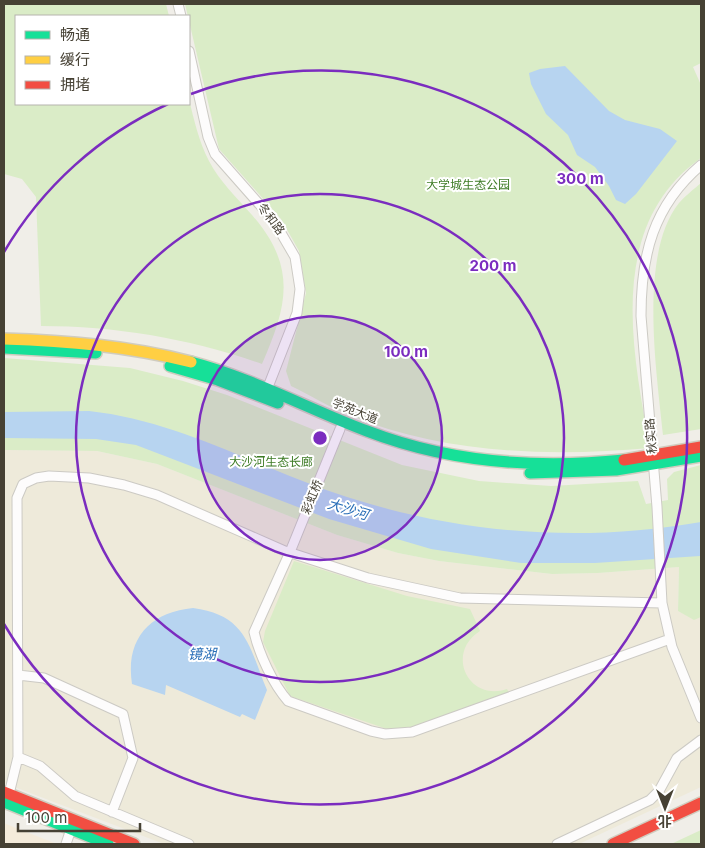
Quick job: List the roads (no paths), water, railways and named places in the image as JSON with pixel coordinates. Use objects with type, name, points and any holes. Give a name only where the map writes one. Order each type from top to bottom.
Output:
[{"type":"street","name":"冬和路","points":[[190,56],[208,137],[216,154],[274,221],[295,257],[300,290],[296,313],[265,393]]},
{"type":"street","name":"秋实路","points":[[701,165],[687,177],[657,220],[644,262],[641,316],[657,506],[662,603],[670,639],[701,718]]},
{"type":"street","name":"学苑大道","points":[[4,339],[71,342],[153,354],[219,371],[340,429],[403,453],[451,464],[500,471],[584,473],[653,461],[701,447]]},
{"type":"street","name":"学苑大道","points":[[4,348],[93,352],[144,360],[265,393],[398,443],[456,456],[507,463],[563,465],[653,461],[701,456]]},
{"type":"street","name":"彩虹桥","points":[[340,429],[290,552],[254,632],[256,642],[281,693],[288,701],[371,731],[385,734],[412,732],[670,639]]},
{"type":"street","points":[[5,796],[18,757],[17,498],[18,491],[28,481],[49,476],[89,478],[124,485],[157,495],[290,552],[368,578],[460,598],[662,603]]},
{"type":"street","points":[[18,675],[44,678],[123,714],[133,758],[112,812]]},
{"type":"street","points":[[557,844],[650,800],[659,791],[677,758],[701,740]]},
{"type":"street","points":[[18,757],[40,766],[75,796],[189,844]]},
{"type":"street","points":[[5,796],[71,829],[108,844]]},
{"type":"street","points":[[5,796],[134,844]]},
{"type":"street","points":[[613,844],[701,803]]},
{"type":"street","points":[[631,844],[701,811]]},
{"type":"street","points":[[66,844],[71,829]]},
{"type":"water","points":[[565,66],[609,111],[625,120],[660,129],[677,141],[636,194],[625,204],[616,200],[609,186],[595,167],[577,155],[568,135],[546,114],[531,84],[529,73],[540,69]]},
{"type":"water","name":"大沙河","points":[[89,411],[123,416],[188,435],[315,486],[390,510],[478,527],[567,533],[612,532],[701,522],[701,559],[700,556],[595,563],[521,563],[431,549],[329,519],[136,445],[96,439],[4,438],[4,412]]},
{"type":"water","name":"镜湖","points":[[193,608],[211,612],[225,618],[235,626],[250,647],[267,690],[255,720],[242,714],[240,717],[166,685],[165,695],[132,684],[131,668],[133,654],[137,641],[144,631],[164,615]]},
{"type":"park label","name":"大学城生态公园","points":[[468,185]]},
{"type":"park label","name":"大沙河生态长廊","points":[[271,462]]}]
